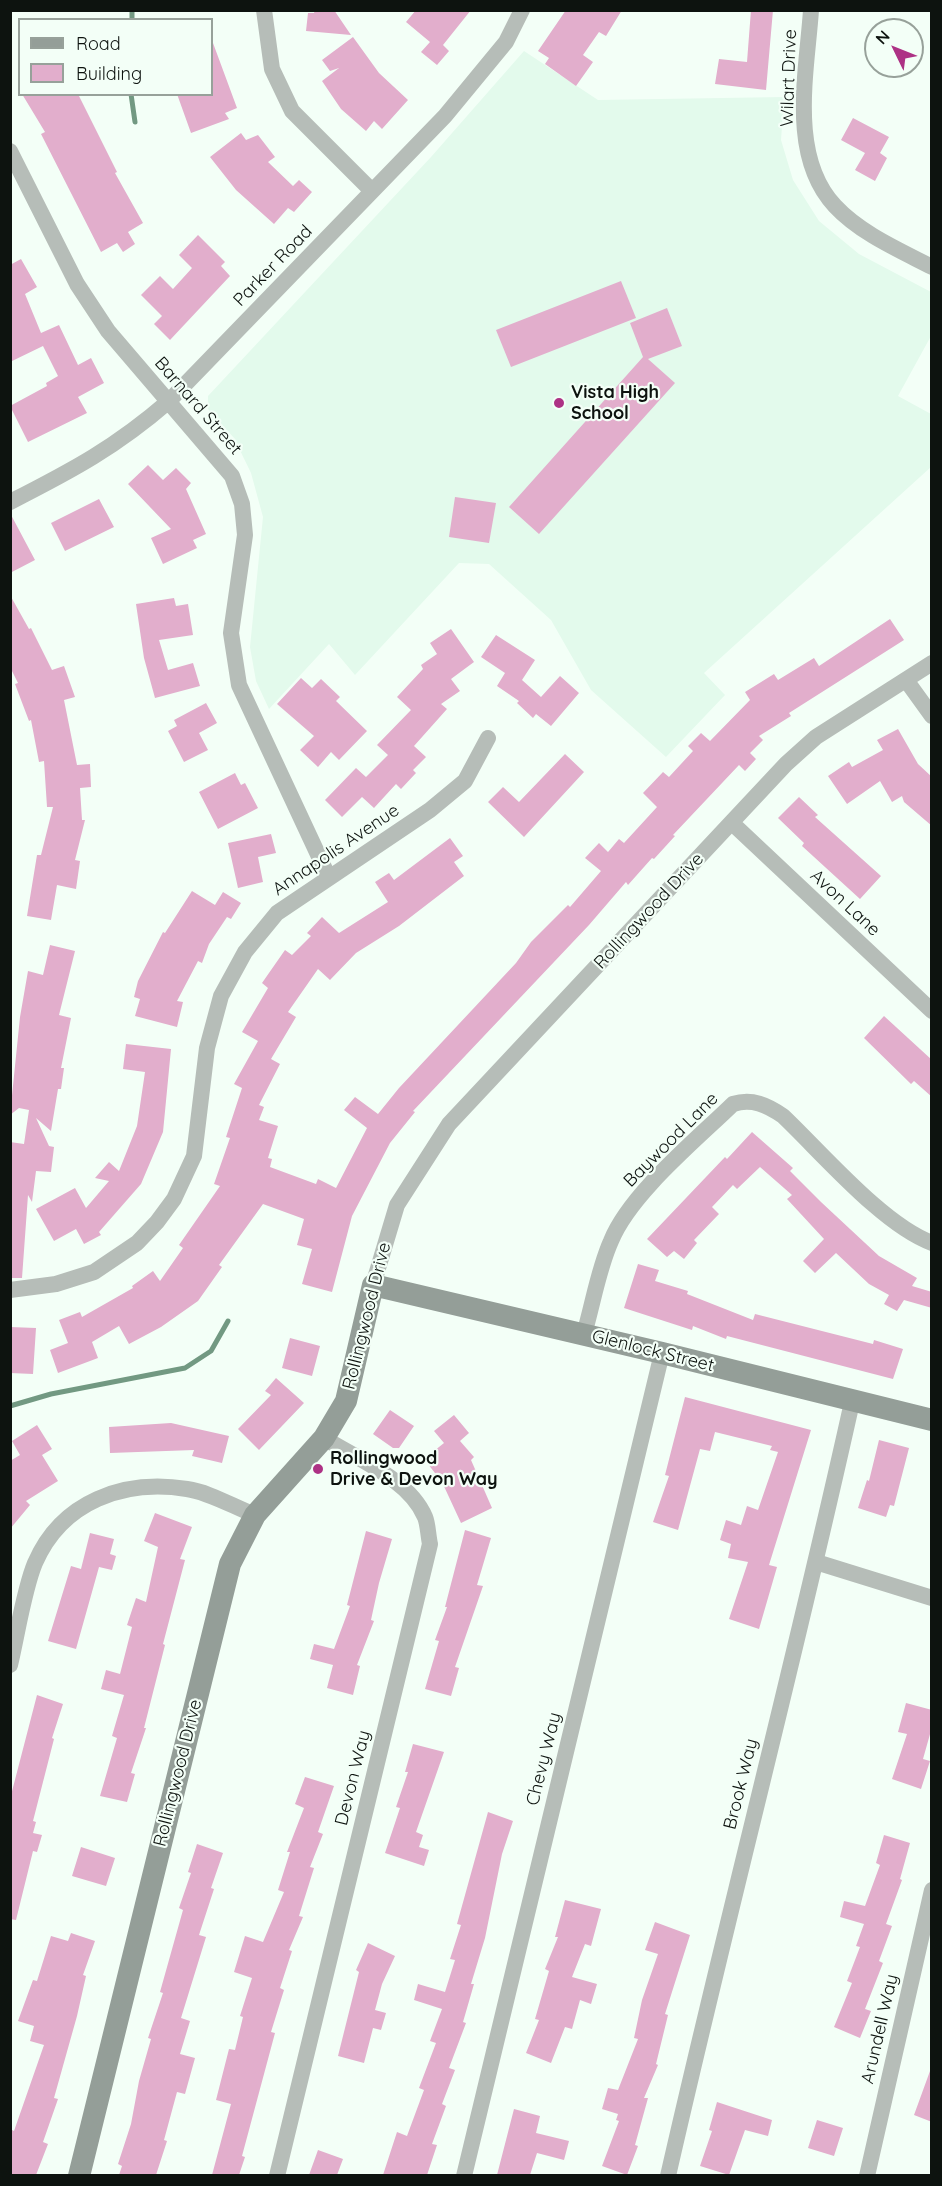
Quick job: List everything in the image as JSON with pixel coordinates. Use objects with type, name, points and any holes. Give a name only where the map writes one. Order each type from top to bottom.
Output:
[{"type":"street","points":[[264,10],[272,69],[292,111],[372,191]]},
{"type":"street","name":"Parker Road","points":[[10,502],[89,462],[132,434],[169,401],[451,108],[506,42],[522,10]]},
{"type":"street","name":"Wilart Drive","points":[[811,10],[805,120],[808,148],[817,178],[834,205],[858,226],[932,267]]},
{"type":"street","name":"Barnard Street","points":[[10,151],[77,284],[108,331],[232,476],[242,504],[245,535],[231,633],[239,685],[328,878]]},
{"type":"street","name":"Rollingwood Drive","points":[[79,2175],[230,1564],[255,1515],[324,1438],[346,1401],[374,1285],[397,1204],[449,1124],[786,764],[816,737],[932,663]]},
{"type":"street","points":[[906,680],[932,716]]},
{"type":"street","name":"Annapolis Avenue","points":[[10,1290],[57,1284],[94,1272],[136,1243],[157,1222],[174,1199],[194,1156],[207,1048],[222,996],[245,952],[277,913],[430,810],[465,781],[489,738]]},
{"type":"street","name":"Avon Lane","points":[[732,823],[932,1011]]},
{"type":"street","name":"Baywood Lane","points":[[584,1334],[610,1241],[621,1222],[643,1194],[733,1104],[746,1100],[768,1106],[783,1116],[879,1209],[913,1236],[932,1243]]},
{"type":"street","name":"Glenlock Street","points":[[374,1285],[932,1420]]},
{"type":"street","name":"Chevy Way","points":[[464,2175],[662,1353]]},
{"type":"street","name":"Brook Way","points":[[668,2175],[711,1985],[816,1562],[852,1402]]},
{"type":"street","name":"Devon Way","points":[[277,2175],[430,1544],[426,1517],[411,1496],[392,1480],[324,1438]]},
{"type":"street","points":[[10,1665],[35,1564],[53,1532],[78,1507],[132,1487],[188,1489],[255,1515]]},
{"type":"street","points":[[816,1562],[932,1598]]},
{"type":"street","name":"Arundell Way","points":[[867,2175],[932,1890]]},
{"type":"shaded area","name":"Vista High School","points":[[524,51],[598,100],[784,97],[781,140],[793,180],[819,221],[859,254],[931,292],[931,336],[898,396],[931,414],[931,467],[704,673],[725,695],[666,757],[591,690],[551,620],[489,564],[459,563],[355,675],[329,644],[269,709],[256,681],[250,647],[263,517],[251,473],[234,438],[208,409],[208,396],[431,157]]},
{"type":"building","points":[[315,10],[334,10],[351,35],[306,31],[308,13],[314,13]]},
{"type":"building","points":[[416,10],[471,10],[443,45],[449,51],[437,65],[421,52],[430,42],[406,22]]},
{"type":"building","points":[[566,10],[622,10],[606,36],[599,32],[583,55],[593,62],[576,86],[545,64],[549,58],[538,51]]},
{"type":"building","points":[[751,10],[773,10],[766,90],[715,84],[719,59],[747,62]]},
{"type":"building","points":[[353,37],[379,73],[408,100],[382,129],[374,121],[366,131],[341,109],[322,81],[339,68],[330,71],[322,60]]},
{"type":"building","points":[[213,43],[237,108],[225,113],[229,119],[191,133],[178,96],[213,96]]},
{"type":"building","points":[[23,96],[79,96],[117,172],[115,173],[143,223],[128,232],[135,244],[123,252],[117,243],[101,252],[41,134],[45,132]]},
{"type":"building","points":[[853,118],[889,137],[880,153],[887,158],[875,181],[855,170],[865,153],[841,140]]},
{"type":"building","points":[[241,133],[246,140],[258,135],[275,157],[268,162],[293,186],[299,180],[312,192],[294,212],[288,208],[274,224],[236,190],[210,157]]},
{"type":"building","points":[[198,235],[225,262],[221,266],[230,276],[170,340],[154,324],[162,316],[141,295],[160,276],[173,289],[192,268],[179,255]]},
{"type":"building","points":[[21,259],[37,287],[25,294],[41,333],[59,325],[78,365],[91,358],[104,383],[78,397],[87,413],[28,442],[10,406],[47,386],[46,383],[58,376],[43,346],[10,362],[10,265]]},
{"type":"building","points":[[621,281],[636,318],[511,367],[496,330]]},
{"type":"building","points":[[667,308],[682,346],[648,359],[675,383],[539,534],[509,507],[643,357],[630,323]]},
{"type":"building","points":[[148,465],[163,480],[176,468],[191,483],[186,489],[206,534],[193,540],[197,548],[163,564],[151,538],[171,529],[128,484]]},
{"type":"building","points":[[455,497],[496,503],[489,543],[449,537]]},
{"type":"building","points":[[99,499],[114,527],[65,551],[51,523]]},
{"type":"building","points":[[10,513],[35,560],[10,573]]},
{"type":"building","points":[[10,595],[29,629],[31,628],[52,670],[64,666],[75,697],[64,700],[77,765],[90,764],[91,787],[80,788],[82,820],[85,820],[75,860],[80,861],[76,889],[57,885],[51,920],[27,916],[37,855],[41,855],[53,807],[47,807],[44,761],[39,762],[31,720],[29,721],[15,684],[18,683],[10,667]]},
{"type":"building","points":[[174,598],[176,606],[188,604],[193,635],[159,640],[168,670],[193,663],[200,686],[155,698],[144,658],[136,604]]},
{"type":"building","points":[[890,619],[904,640],[789,713],[791,716],[759,736],[763,740],[750,753],[756,759],[745,771],[739,765],[673,835],[675,836],[654,859],[652,858],[628,885],[626,882],[589,925],[413,1111],[415,1112],[390,1143],[352,1216],[332,1292],[302,1284],[312,1249],[297,1245],[304,1219],[263,1204],[219,1265],[222,1267],[198,1301],[161,1327],[129,1344],[119,1326],[92,1342],[98,1358],[58,1373],[50,1350],[68,1343],[59,1320],[80,1312],[82,1317],[133,1288],[132,1286],[153,1271],[160,1281],[183,1248],[179,1245],[220,1186],[214,1184],[230,1138],[226,1137],[242,1088],[234,1084],[258,1041],[242,1032],[268,988],[262,983],[285,950],[292,955],[311,936],[307,933],[322,917],[339,933],[388,902],[375,882],[389,873],[394,880],[450,838],[463,856],[454,862],[464,876],[399,926],[356,953],[330,980],[318,969],[288,1012],[296,1017],[271,1059],[280,1064],[259,1105],[264,1107],[259,1120],[278,1126],[268,1158],[272,1159],[270,1167],[316,1184],[318,1179],[336,1188],[367,1128],[344,1110],[355,1097],[378,1114],[399,1088],[516,963],[531,942],[568,905],[570,907],[601,871],[585,858],[599,843],[608,852],[619,839],[624,843],[657,807],[643,793],[663,772],[669,777],[693,751],[688,746],[701,733],[710,741],[750,700],[745,692],[774,674],[778,680],[814,658],[819,666]]},
{"type":"building","points":[[451,629],[474,662],[451,679],[460,691],[441,704],[447,709],[414,746],[426,757],[413,770],[416,773],[401,789],[396,784],[374,808],[362,797],[342,817],[325,800],[356,768],[366,777],[388,755],[377,745],[411,710],[397,697],[423,669],[421,665],[437,654],[430,643]]},
{"type":"building","points":[[496,635],[535,660],[522,680],[541,697],[560,676],[579,693],[551,726],[536,714],[533,718],[517,703],[519,701],[497,686],[505,673],[481,657]]},
{"type":"building","points":[[301,678],[312,688],[321,679],[340,697],[336,701],[367,731],[339,760],[331,752],[318,767],[300,750],[314,736],[277,704]]},
{"type":"building","points":[[206,703],[217,723],[199,733],[208,750],[184,762],[168,731],[177,726],[174,720]]},
{"type":"building","points":[[898,729],[918,764],[932,777],[932,826],[904,802],[902,796],[892,802],[880,781],[847,804],[828,776],[849,762],[852,767],[883,750],[877,740]]},
{"type":"building","points":[[565,754],[584,772],[524,837],[488,802],[503,787],[519,802]]},
{"type":"building","points":[[235,773],[241,785],[245,783],[258,808],[218,829],[199,792]]},
{"type":"building","points":[[799,797],[818,815],[815,817],[881,876],[860,899],[802,846],[804,843],[778,818]]},
{"type":"building","points":[[271,834],[276,853],[258,857],[263,882],[238,888],[228,843]]},
{"type":"building","points":[[192,891],[215,905],[223,892],[241,903],[231,919],[227,917],[209,944],[202,963],[198,961],[177,1001],[183,1002],[177,1027],[135,1016],[140,999],[134,997],[138,981],[163,932],[165,933]]},
{"type":"building","points":[[50,945],[75,951],[59,1015],[71,1018],[61,1068],[64,1068],[61,1089],[58,1089],[51,1131],[36,1118],[49,1146],[54,1147],[51,1172],[36,1171],[32,1202],[28,1195],[22,1278],[10,1278],[10,1142],[24,1144],[29,1110],[19,1108],[10,1115],[20,1017],[28,971],[43,975]]},
{"type":"building","points":[[884,1016],[932,1060],[932,1097],[914,1081],[911,1084],[864,1038]]},
{"type":"building","points":[[126,1044],[171,1049],[163,1132],[141,1184],[99,1232],[101,1235],[84,1244],[76,1229],[54,1241],[36,1209],[75,1188],[86,1208],[109,1181],[95,1178],[109,1162],[119,1171],[137,1126],[145,1072],[123,1069]]},
{"type":"building","points":[[752,1132],[793,1168],[790,1171],[879,1256],[917,1278],[912,1286],[932,1292],[932,1308],[904,1300],[897,1311],[884,1304],[889,1295],[869,1284],[836,1253],[815,1273],[803,1261],[824,1239],[787,1199],[792,1195],[760,1167],[737,1189],[733,1185],[712,1207],[719,1214],[694,1240],[697,1243],[684,1259],[674,1251],[667,1257],[647,1239]]},
{"type":"building","points":[[638,1264],[659,1270],[655,1281],[688,1291],[687,1294],[753,1320],[755,1314],[873,1344],[874,1340],[903,1349],[893,1379],[727,1336],[726,1339],[693,1326],[692,1330],[624,1308]]},
{"type":"building","points":[[10,1327],[36,1328],[33,1374],[10,1373]]},
{"type":"building","points":[[290,1338],[320,1346],[312,1376],[282,1368]]},
{"type":"building","points":[[276,1378],[304,1403],[259,1450],[238,1429],[271,1395],[265,1391]]},
{"type":"building","points":[[685,1397],[811,1430],[769,1565],[777,1567],[759,1629],[729,1619],[748,1562],[728,1558],[731,1544],[720,1540],[726,1520],[741,1525],[747,1506],[758,1510],[778,1452],[770,1450],[772,1446],[715,1432],[710,1451],[700,1449],[678,1530],[653,1522],[669,1476],[665,1475]]},
{"type":"building","points":[[390,1410],[414,1426],[399,1448],[393,1448],[373,1434]]},
{"type":"building","points":[[454,1415],[469,1433],[460,1441],[474,1457],[471,1460],[492,1508],[461,1523],[442,1482],[424,1459],[444,1443],[434,1431]]},
{"type":"building","points":[[171,1423],[229,1436],[222,1463],[192,1456],[194,1450],[110,1453],[109,1427]]},
{"type":"building","points":[[37,1425],[52,1449],[42,1455],[58,1481],[26,1501],[30,1505],[10,1529],[10,1461],[20,1455],[12,1441]]},
{"type":"building","points":[[879,1440],[909,1448],[894,1506],[890,1505],[886,1517],[858,1508],[867,1480],[869,1481]]},
{"type":"building","points":[[155,1513],[192,1527],[180,1559],[185,1560],[163,1644],[165,1645],[144,1728],[146,1728],[131,1773],[135,1774],[127,1802],[100,1796],[117,1738],[112,1736],[124,1695],[101,1689],[106,1670],[120,1674],[132,1627],[127,1625],[136,1598],[146,1602],[158,1547],[144,1541]]},
{"type":"building","points":[[465,1530],[491,1538],[477,1585],[483,1586],[455,1667],[459,1668],[451,1696],[425,1689],[439,1641],[435,1640],[447,1607],[445,1607]]},
{"type":"building","points":[[366,1531],[392,1539],[379,1583],[371,1620],[374,1621],[357,1665],[360,1666],[353,1695],[327,1688],[333,1665],[310,1659],[314,1644],[334,1649],[350,1606],[347,1605]]},
{"type":"building","points":[[90,1533],[114,1539],[110,1554],[116,1556],[112,1570],[99,1567],[76,1649],[48,1641],[71,1566],[81,1569]]},
{"type":"building","points":[[37,1695],[63,1704],[52,1738],[54,1739],[33,1821],[36,1822],[33,1833],[42,1835],[37,1852],[33,1851],[16,1920],[10,1919],[10,1799]]},
{"type":"building","points":[[906,1703],[932,1710],[932,1727],[923,1759],[930,1761],[921,1789],[892,1779],[907,1734],[898,1732]]},
{"type":"building","points":[[413,1744],[444,1752],[416,1832],[423,1835],[419,1847],[429,1850],[424,1866],[385,1853],[400,1808],[396,1807],[408,1772],[405,1772]]},
{"type":"building","points":[[305,1777],[334,1786],[318,1832],[323,1834],[310,1867],[314,1868],[299,1916],[303,1917],[289,1950],[292,1951],[280,1988],[284,1990],[271,2032],[275,2033],[242,2156],[245,2157],[239,2175],[212,2175],[231,2104],[216,2100],[229,2049],[235,2050],[243,2017],[240,2016],[252,1978],[234,1972],[245,1936],[263,1942],[284,1892],[278,1890],[290,1852],[287,1852],[304,1808],[295,1804]]},
{"type":"building","points":[[488,1812],[513,1821],[502,1854],[485,1938],[471,1984],[474,1984],[463,2022],[466,2023],[449,2068],[455,2070],[442,2104],[446,2106],[432,2144],[437,2145],[427,2175],[383,2175],[397,2132],[407,2136],[424,2090],[419,2088],[436,2043],[430,2041],[442,2009],[414,2000],[418,1984],[445,1992],[455,1960],[450,1959],[461,1925],[457,1924]]},
{"type":"building","points":[[884,1835],[910,1843],[900,1879],[902,1880],[886,1924],[892,1926],[879,1961],[883,1963],[865,2009],[871,2011],[860,2038],[834,2027],[852,1983],[847,1981],[860,1947],[856,1946],[864,1924],[840,1917],[844,1901],[865,1906],[880,1865],[876,1863]]},
{"type":"building","points":[[197,1844],[223,1853],[199,1935],[206,1937],[181,2018],[190,2021],[180,2054],[195,2058],[185,2094],[177,2092],[164,2140],[167,2141],[156,2175],[119,2175],[122,2166],[118,2164],[131,2124],[139,2081],[151,2039],[148,2038],[163,1993],[160,1992],[183,1910],[179,1908],[191,1873],[188,1872]]},
{"type":"building","points":[[81,1847],[115,1858],[106,1886],[72,1876]]},
{"type":"building","points":[[565,1900],[601,1909],[591,1946],[585,1944],[572,1977],[597,1984],[591,2004],[580,2000],[572,2029],[565,2027],[551,2063],[526,2053],[539,2020],[535,2019],[549,1971],[545,1969],[558,1937],[555,1937]]},
{"type":"building","points":[[655,1922],[690,1935],[665,2014],[668,2015],[656,2064],[658,2065],[644,2098],[648,2098],[635,2145],[638,2146],[627,2175],[602,2166],[619,2121],[616,2120],[618,2114],[602,2109],[608,2088],[618,2090],[638,2039],[634,2038],[642,2000],[658,1954],[645,1950]]},
{"type":"building","points":[[71,1933],[95,1941],[83,1975],[86,1976],[77,2016],[54,2098],[58,2099],[43,2142],[48,2144],[36,2175],[10,2175],[10,2129],[14,2131],[44,2045],[30,2041],[34,2026],[18,2021],[33,1980],[37,1981],[51,1936],[68,1941]]},
{"type":"building","points":[[368,1943],[395,1956],[382,1984],[375,2010],[386,2013],[381,2030],[373,2028],[364,2063],[338,2056],[359,1972],[356,1970]]},
{"type":"building","points":[[930,2071],[932,2071],[932,2122],[914,2115]]},
{"type":"building","points":[[717,2102],[772,2120],[768,2136],[745,2130],[729,2175],[700,2166],[712,2131],[709,2130]]},
{"type":"building","points":[[514,2109],[540,2116],[536,2133],[569,2141],[564,2160],[537,2153],[530,2175],[497,2175]]},
{"type":"building","points":[[817,2120],[843,2128],[834,2156],[808,2148]]},
{"type":"building","points":[[318,2150],[343,2159],[337,2175],[309,2175]]},
{"type":"waterway","points":[[132,10],[132,18]]},
{"type":"waterway","points":[[131,96],[135,122]]},
{"type":"waterway","points":[[10,1406],[51,1394],[185,1368],[211,1351],[228,1321]]},
{"type":"place","name":"Vista High School","points":[[559,403]]},
{"type":"place","name":"Rollingwood Drive & Devon Way","points":[[318,1469]]}]
